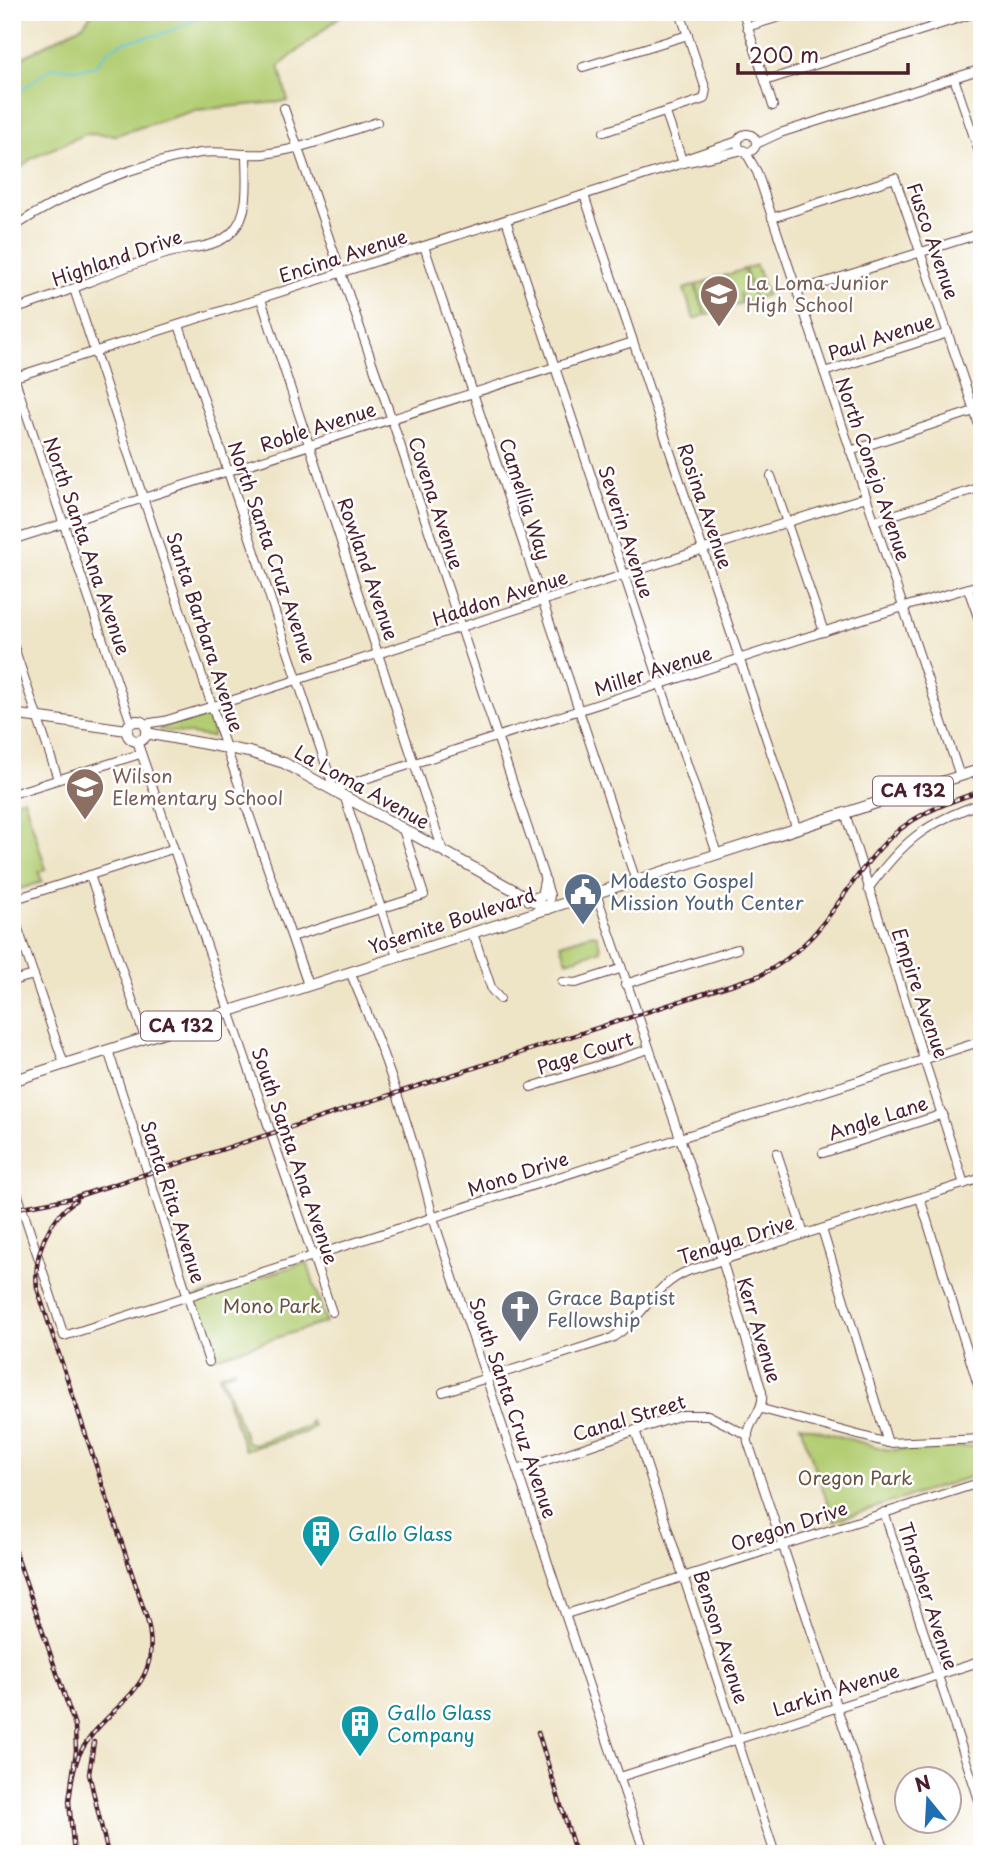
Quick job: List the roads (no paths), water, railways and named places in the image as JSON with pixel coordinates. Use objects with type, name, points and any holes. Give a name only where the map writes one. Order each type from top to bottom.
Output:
[{"type":"main road","points":[[12,714],[129,727],[130,738],[136,741],[145,729]]},
{"type":"main road","name":"La Loma Avenue","points":[[129,727],[277,760],[548,909]]},
{"type":"main road","name":"Yosemite Boulevard","points":[[12,1081],[982,769]]},
{"type":"main road","points":[[528,900],[542,896],[545,881]]},
{"type":"main road","points":[[514,892],[522,902],[515,920]]},
{"type":"street","points":[[604,132],[701,101],[706,97],[680,12]]},
{"type":"street","points":[[743,12],[773,106]]},
{"type":"street","points":[[747,27],[796,12]]},
{"type":"street","points":[[765,80],[978,12]]},
{"type":"street","points":[[583,67],[688,34]]},
{"type":"street","points":[[754,142],[982,69]]},
{"type":"street","points":[[954,78],[982,161]]},
{"type":"street","name":"Covena Avenue","points":[[284,108],[392,420],[545,881],[550,897],[548,909]]},
{"type":"street","points":[[666,113],[683,163]]},
{"type":"street","points":[[12,228],[61,199],[140,168],[204,152],[246,154],[297,148],[377,122]]},
{"type":"street","name":"Encina Avenue","points":[[13,378],[683,163],[744,151],[754,142],[743,135],[738,141],[688,158],[683,163]]},
{"type":"street","name":"North Conejo Avenue","points":[[738,141],[757,172]]},
{"type":"street","name":"North Conejo Avenue","points":[[754,142],[757,172],[960,776]]},
{"type":"street","name":"Highland Drive","points":[[12,310],[155,257],[211,244],[227,237],[238,225],[244,208],[246,154]]},
{"type":"street","name":"Fusco Avenue","points":[[772,218],[895,178],[982,434]]},
{"type":"street","name":"Rosina Avenue","points":[[583,195],[796,827]]},
{"type":"street","name":"Severin Avenue","points":[[506,220],[717,854]]},
{"type":"street","points":[[797,291],[982,233]]},
{"type":"street","name":"Camellia Way","points":[[424,246],[636,881]]},
{"type":"street","name":"Santa Barbara Avenue","points":[[74,289],[308,985]]},
{"type":"street","name":"Rowland Avenue","points":[[261,299],[443,851]]},
{"type":"street","name":"North Santa Cruz Avenue","points":[[178,325],[334,789]]},
{"type":"street","name":"Paul Avenue","points":[[824,372],[948,333]]},
{"type":"street","name":"Roble Avenue","points":[[12,540],[633,342]]},
{"type":"street","name":"North Santa Ana Avenue","points":[[13,378],[129,727]]},
{"type":"street","points":[[850,450],[974,411]]},
{"type":"street","points":[[771,476],[824,632]]},
{"type":"street","points":[[874,521],[982,487]]},
{"type":"street","name":"Haddon Avenue","points":[[145,729],[866,497]]},
{"type":"street","name":"Miller Avenue","points":[[334,789],[982,584]]},
{"type":"street","points":[[968,589],[982,628]]},
{"type":"street","points":[[12,641],[58,779]]},
{"type":"street","points":[[136,741],[227,1012]]},
{"type":"street","points":[[12,794],[140,754]]},
{"type":"street","points":[[344,795],[397,957]]},
{"type":"street","points":[[868,889],[891,856],[911,837],[937,820],[982,803]]},
{"type":"street","name":"Empire Avenue","points":[[845,813],[964,1184]]},
{"type":"street","points":[[292,937],[424,895],[403,829]]},
{"type":"street","points":[[12,900],[172,849]]},
{"type":"street","points":[[90,875],[145,1038]]},
{"type":"street","name":"Kerr Avenue","points":[[596,893],[625,984],[722,1260],[762,1392],[762,1409],[747,1435]]},
{"type":"street","points":[[12,911],[64,1065]]},
{"type":"street","points":[[473,933],[492,990],[500,999]]},
{"type":"street","points":[[625,984],[737,949]]},
{"type":"street","points":[[562,982],[576,983],[620,969]]},
{"type":"street","name":"South Santa Cruz Avenue","points":[[351,972],[373,1026],[433,1218],[645,1854]]},
{"type":"street","points":[[12,981],[33,975]]},
{"type":"street","name":"South Santa Ana Avenue","points":[[227,1012],[332,1312]]},
{"type":"street","name":"Mono Drive","points":[[12,1177],[64,1336],[982,1041]]},
{"type":"street","name":"Page Court","points":[[531,1087],[649,1049]]},
{"type":"street","name":"Santa Rita Avenue","points":[[108,1050],[209,1363]]},
{"type":"street","name":"Angle Lane","points":[[823,1153],[943,1114]]},
{"type":"street","points":[[777,1153],[804,1234]]},
{"type":"street","name":"Tenaya Drive","points":[[443,1392],[612,1338],[633,1322],[652,1295],[668,1281],[722,1260],[982,1178]]},
{"type":"street","points":[[920,1198],[982,1398]]},
{"type":"street","points":[[822,1229],[888,1443]]},
{"type":"street","points":[[762,1409],[888,1443],[982,1439]]},
{"type":"street","name":"Canal Street","points":[[517,1469],[682,1415],[699,1414],[747,1435]]},
{"type":"street","name":"Benson Avenue","points":[[635,1430],[775,1854]]},
{"type":"street","points":[[747,1435],[886,1854]]},
{"type":"street","name":"Oregon Drive","points":[[566,1614],[982,1482]]},
{"type":"street","name":"Thrasher Avenue","points":[[884,1512],[982,1809]]},
{"type":"street","name":"Larkin Avenue","points":[[620,1777],[982,1661]]},
{"type":"waterway","points":[[12,97],[52,67],[80,69],[96,66],[103,56],[119,44],[170,31],[216,12]]},
{"type":"railway","points":[[12,1209],[72,1198],[761,975],[782,962],[815,933],[865,866],[891,837],[927,812],[982,791]]},
{"type":"railway","points":[[72,1779],[79,1756],[92,1735],[142,1680],[151,1644],[147,1619],[37,1288],[37,1263],[44,1238],[58,1217],[76,1200]]},
{"type":"railway","points":[[12,1542],[75,1726],[76,1751],[69,1801],[74,1854]]},
{"type":"railway","points":[[538,1732],[576,1854]]},
{"type":"railway","points":[[94,1742],[89,1774],[108,1854]]},
{"type":"place","name":"La Loma Junior High School","points":[[719,328]]},
{"type":"place","name":"Wilson Elementary School","points":[[85,821]]},
{"type":"place","name":"Modesto Gospel Mission Youth Center","points":[[583,926]]},
{"type":"place","name":"Grace Baptist Fellowship","points":[[520,1343]]},
{"type":"place","name":"Gallo Glass","points":[[321,1568]]},
{"type":"place","name":"Gallo Glass Company","points":[[360,1758]]},
{"type":"park label","name":"Mono Park","points":[[272,1306]]},
{"type":"park label","name":"Oregon Park","points":[[855,1478]]}]
